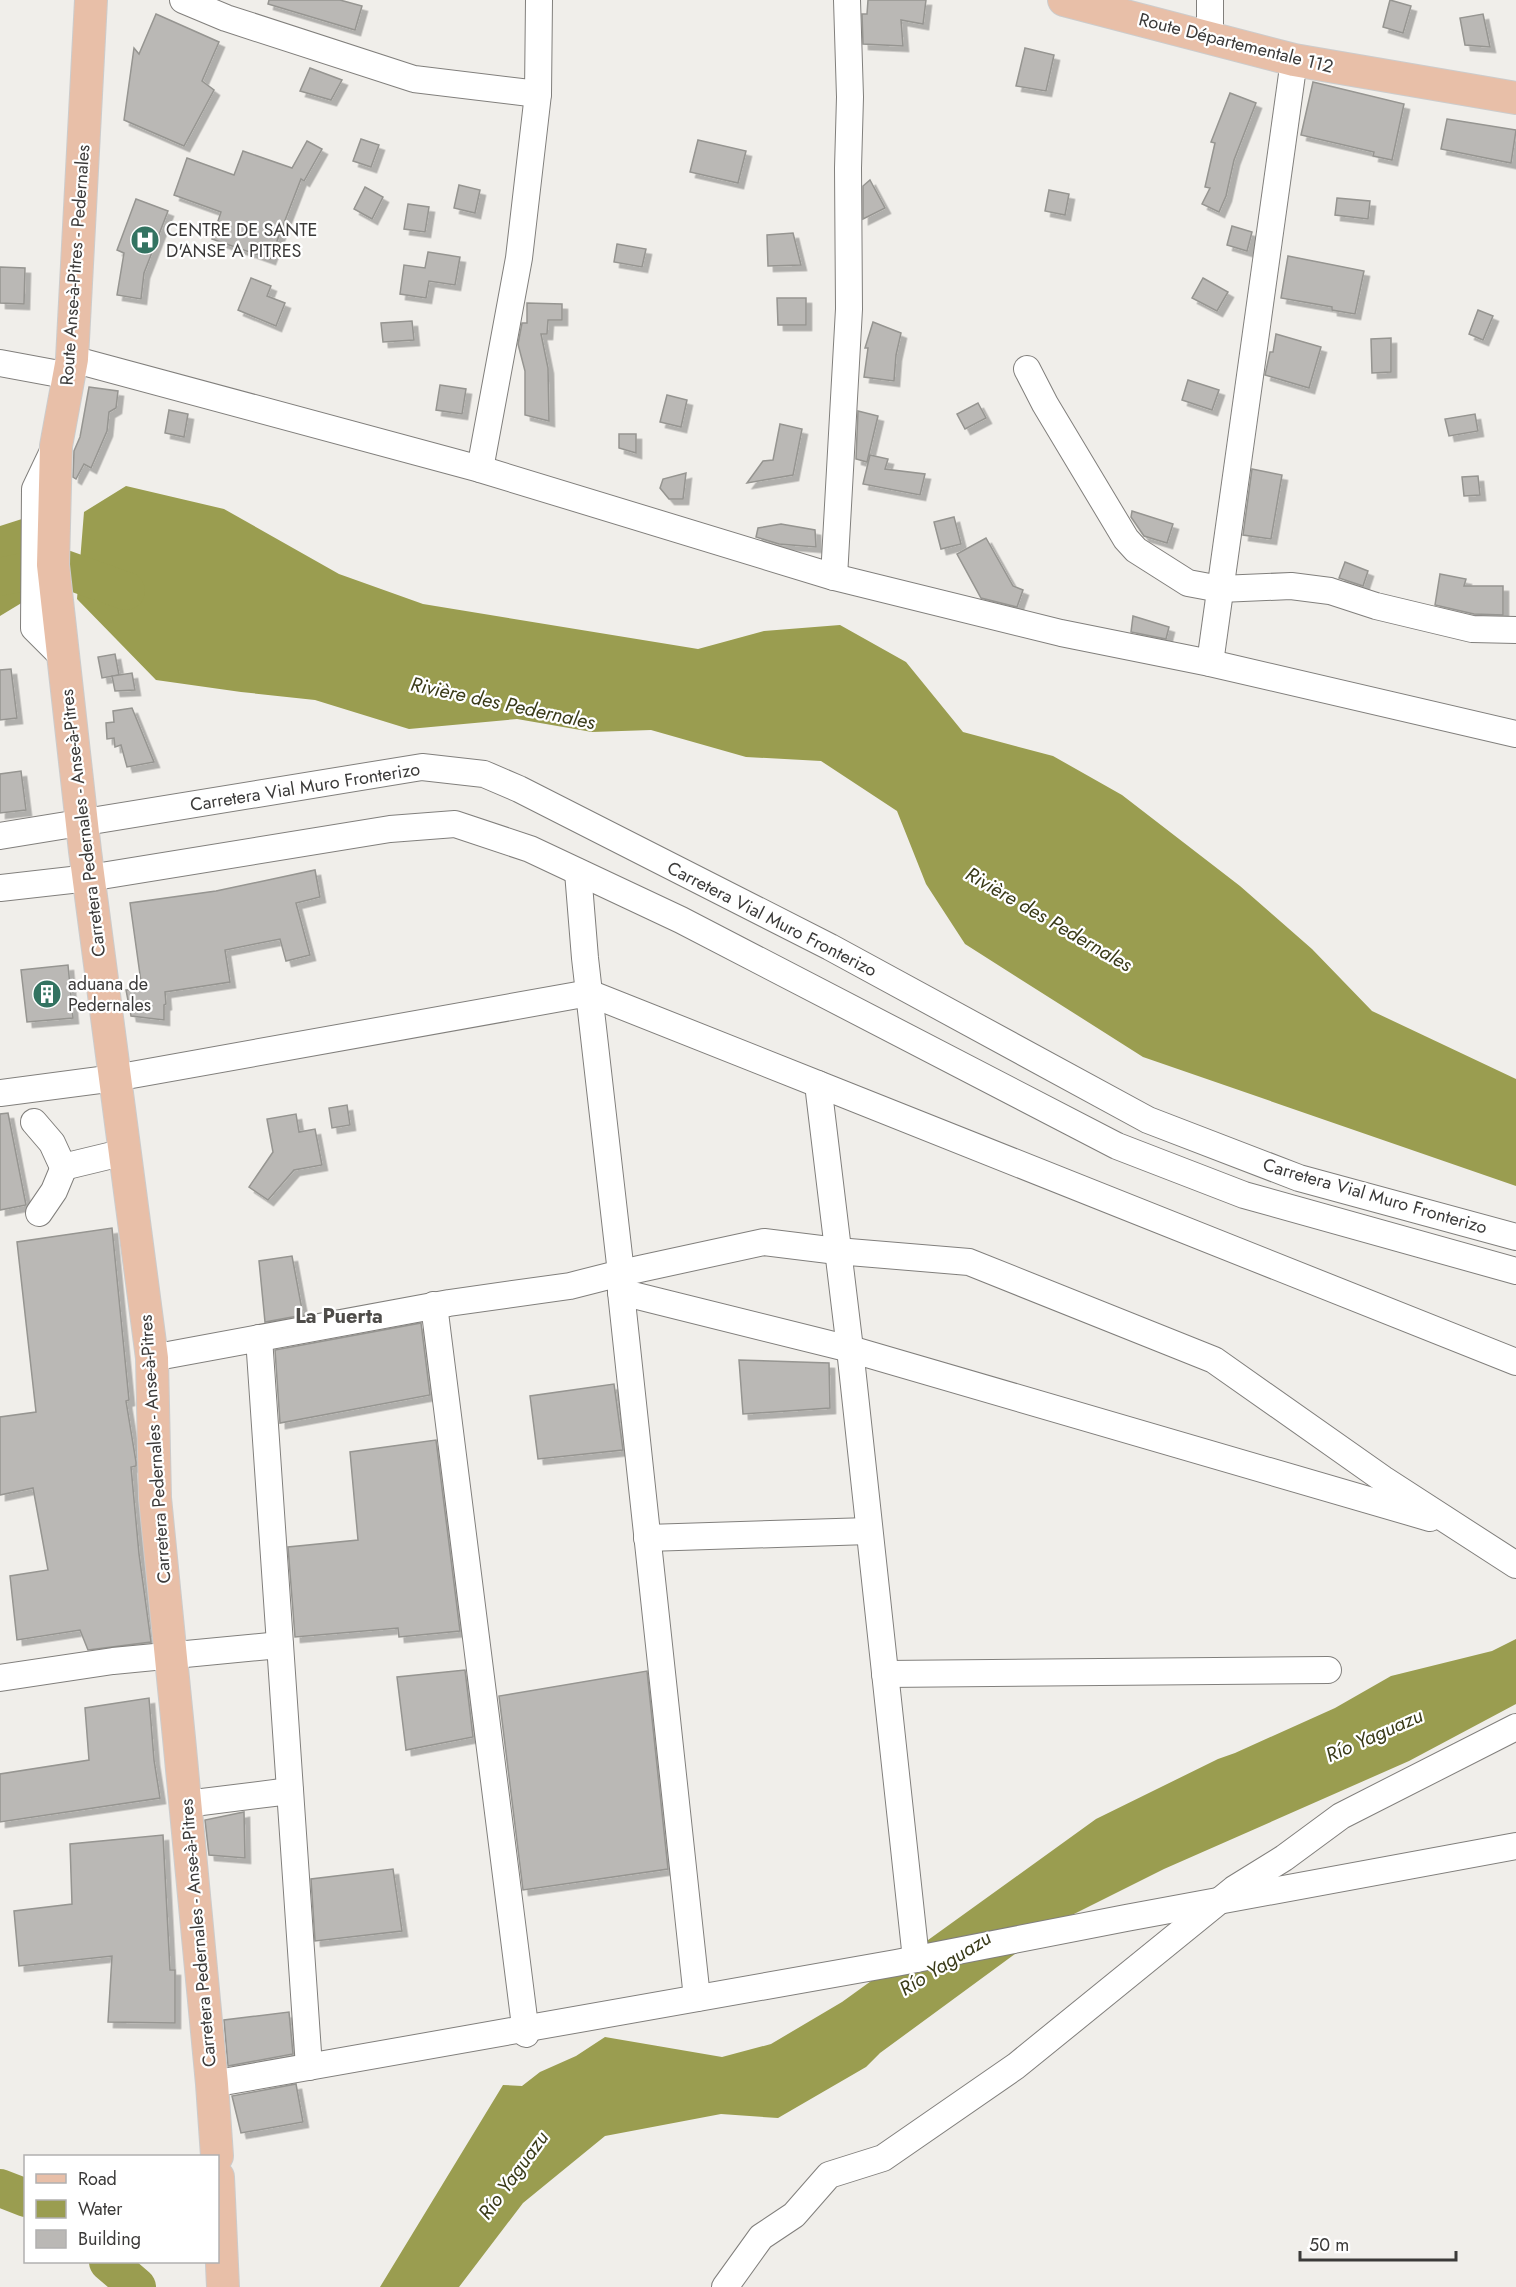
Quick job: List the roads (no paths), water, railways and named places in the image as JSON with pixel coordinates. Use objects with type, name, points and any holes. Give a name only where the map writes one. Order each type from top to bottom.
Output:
[{"type":"main road","name":"Route Anse-à-Pitres - Pedernales","points":[[53,565],[56,446],[71,367],[91,0]]},
{"type":"main road","name":"Route Départementale 112","points":[[1064,0],[1294,60],[1516,98]]},
{"type":"main road","name":"Carretera Pedernales - Anse-à-Pitres","points":[[53,565],[62,656],[70,705],[82,823],[114,1078],[153,1358],[155,1498],[186,1804],[217,2155]]},
{"type":"main road","points":[[219,2199],[223,2287]]},
{"type":"street","points":[[183,0],[226,18],[414,79],[538,94]]},
{"type":"street","points":[[480,469],[519,258],[538,94],[539,0]]},
{"type":"street","points":[[834,577],[849,309],[850,97],[847,0]]},
{"type":"street","points":[[1210,0],[1210,38]]},
{"type":"street","points":[[1210,663],[1294,60]]},
{"type":"street","points":[[0,363],[71,367],[480,469],[834,577],[1061,633],[1210,663],[1516,734]]},
{"type":"street","points":[[1027,369],[1045,404],[1126,538],[1136,550],[1188,583],[1220,589],[1301,587],[1330,591],[1376,606],[1472,629],[1516,630]]},
{"type":"street","points":[[56,446],[35,489],[34,628],[62,656]]},
{"type":"street","name":"Carretera Vial Muro Fronterizo","points":[[0,836],[422,767],[484,774],[519,789],[830,946],[1148,1120],[1299,1178],[1516,1237]]},
{"type":"street","name":"Carretera Vial Muro Fronterizo","points":[[0,888],[89,878],[390,829],[455,824],[530,849],[681,920],[1117,1146],[1244,1194],[1516,1271]]},
{"type":"street","points":[[578,872],[697,1998]]},
{"type":"street","points":[[0,1093],[114,1078],[589,993],[1516,1362]]},
{"type":"street","points":[[818,1084],[850,1349],[916,1959]]},
{"type":"street","points":[[34,1122],[52,1143],[64,1167],[54,1191],[39,1213]]},
{"type":"street","points":[[64,1167],[125,1152]]},
{"type":"street","points":[[153,1358],[434,1305],[570,1286],[621,1283],[764,1242],[837,1251],[969,1262],[1214,1360],[1383,1479],[1516,1565]]},
{"type":"street","points":[[621,1283],[1454,1525]]},
{"type":"street","points":[[434,1305],[526,2034]]},
{"type":"street","points":[[259,1338],[309,2067]]},
{"type":"street","points":[[647,1538],[869,1531]]},
{"type":"street","points":[[0,1678],[113,1661],[280,1645]]},
{"type":"street","points":[[885,1674],[1328,1670]]},
{"type":"street","points":[[725,2287],[761,2237],[794,2215],[829,2175],[883,2158],[1016,2066],[1234,1889],[1284,1858],[1341,1816],[1516,1727]]},
{"type":"street","points":[[186,1804],[291,1791]]},
{"type":"street","points":[[212,2084],[916,1959],[1516,1846]]},
{"type":"water","points":[[126,486],[224,509],[339,574],[423,604],[698,649],[764,631],[840,625],[906,662],[963,732],[1053,756],[1122,795],[1240,886],[1312,949],[1372,1011],[1516,1079],[1516,1186],[1143,1057],[965,944],[926,884],[897,811],[821,761],[746,757],[651,730],[592,732],[517,719],[409,729],[315,700],[156,680],[77,599],[84,512]]},
{"type":"water","points":[[25,518],[28,599],[0,616],[0,526]]},
{"type":"water","points":[[1516,1639],[1516,1704],[1409,1761],[1164,1869],[1060,1921],[880,2053],[866,2067],[778,2118],[721,2114],[605,2136],[523,2203],[459,2287],[380,2287],[503,2085],[522,2086],[540,2072],[576,2056],[605,2037],[722,2057],[771,2044],[842,2002],[1096,1819],[1218,1759],[1335,1708],[1391,1676],[1492,1651]]},
{"type":"waterway","name":"Rivière des Pedernales","points":[[0,577],[53,565],[126,591]]},
{"type":"waterway","name":"Río Yaguazu","points":[[0,2188],[24,2197]]},
{"type":"waterway","name":"Río Yaguazu","points":[[109,2263],[137,2287]]},
{"type":"place","name":"CENTRE DE SANTE D'ANSE A PITRES","points":[[145,240]]},
{"type":"place","name":"aduana de Pedernales","points":[[47,994]]},
{"type":"district","name":"La Puerta","points":[[339,1316]]}]
